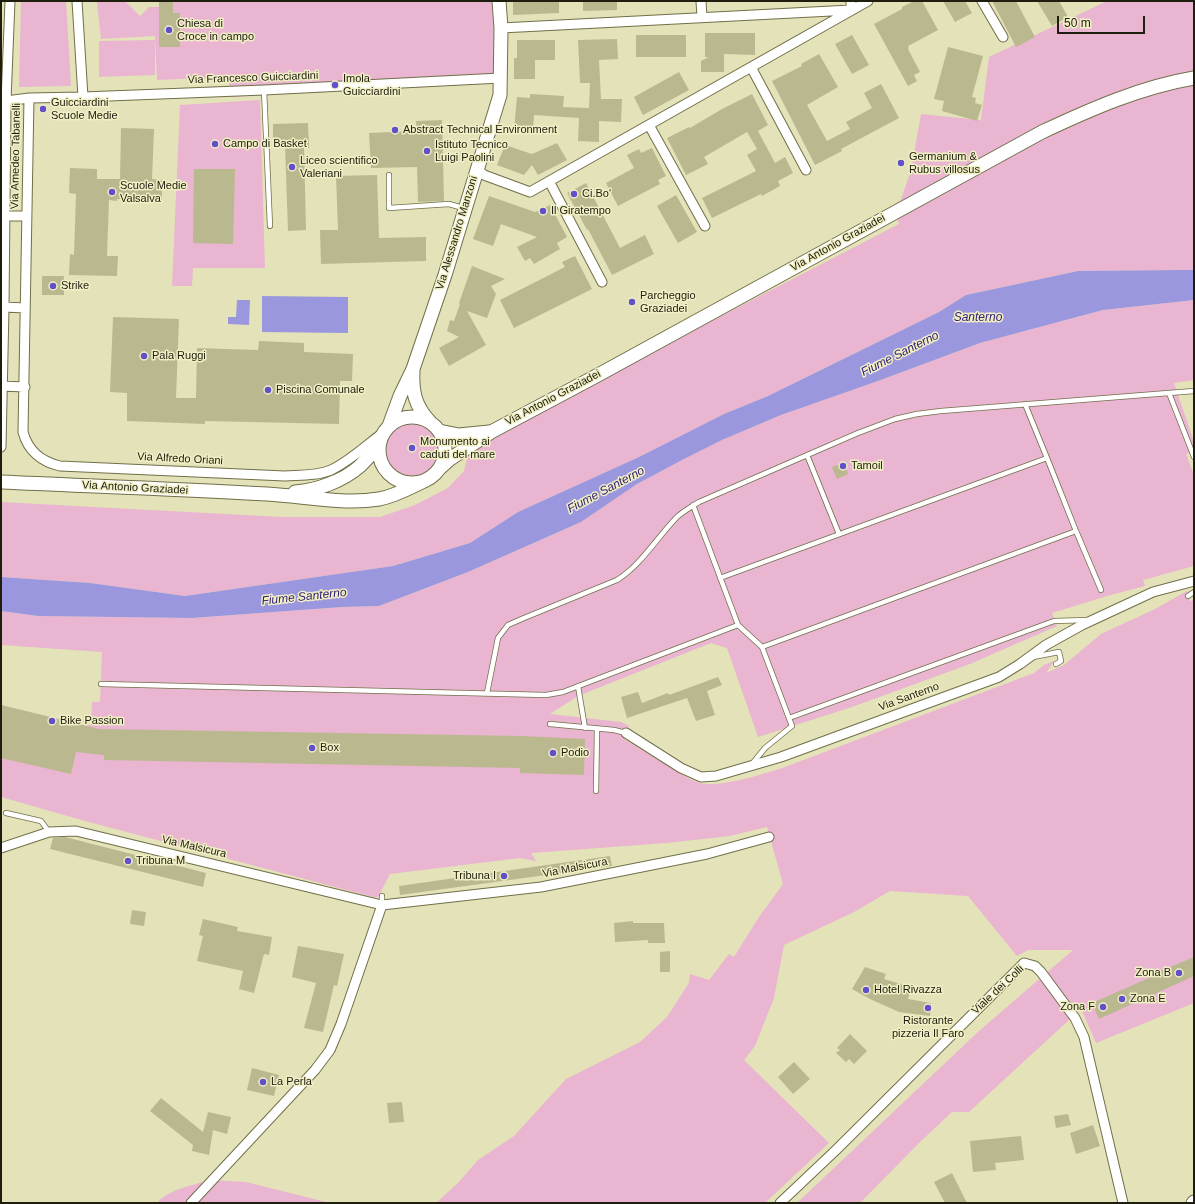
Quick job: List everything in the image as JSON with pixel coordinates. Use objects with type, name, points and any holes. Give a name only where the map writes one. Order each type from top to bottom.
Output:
[{"type":"street","name":"Via Amedeo Tabanelli","points":[[1,447],[4,307],[3,216],[10,1]]},
{"type":"street","points":[[77,1],[83,97]]},
{"type":"street","name":"Via Alessandro Manzoni","points":[[386,429],[413,369],[445,274],[476,169],[500,95],[499,1]]},
{"type":"street","points":[[701,1],[702,17]]},
{"type":"street","points":[[500,28],[702,17],[851,5],[868,1]]},
{"type":"street","points":[[982,1],[1003,37]]},
{"type":"street","points":[[476,169],[484,175],[530,192],[750,67],[851,5]]},
{"type":"street","points":[[750,67],[806,170]]},
{"type":"street","name":"Via Francesco Guicciardini","points":[[6,101],[30,98],[264,90],[501,78]]},
{"type":"street","name":"Via Antonio Graziadei","points":[[440,468],[450,459],[491,432],[1042,132],[1082,113],[1122,98],[1152,88],[1194,78]]},
{"type":"street","name":"Via Amedeo Tabanelli","points":[[25,387],[25,308],[30,98]]},
{"type":"street","points":[[649,125],[705,226]]},
{"type":"street","points":[[549,181],[602,282]]},
{"type":"street","name":"Via Amedeo Tabanelli","points":[[3,216],[27,216]]},
{"type":"street","points":[[4,307],[25,308]]},
{"type":"street","name":"Via Alessandro Manzoni","points":[[413,369],[414,392],[417,403],[422,413],[435,427]]},
{"type":"street","points":[[2,386],[25,387]]},
{"type":"street","name":"Via Alfredo Oriani","points":[[25,387],[24,432],[26,441],[38,456],[49,463],[60,466],[285,476],[313,475],[330,470],[345,462],[386,429]]},
{"type":"street","points":[[414,417],[422,419],[435,427],[443,440],[445,450],[444,459],[440,468],[434,475],[426,480],[411,483],[395,479],[384,468],[380,461],[379,445],[386,429],[400,419],[414,417]]},
{"type":"street","name":"Via Antonio Graziadei","points":[[435,427],[459,436],[491,432]]},
{"type":"street","name":"Via Antonio Graziadei","points":[[269,494],[323,486],[343,478],[361,465],[379,445]]},
{"type":"street","name":"Via Antonio Graziadei","points":[[1,482],[269,494],[335,500],[364,500],[395,494],[426,480]]},
{"type":"street","name":"Via Santerno","points":[[626,733],[681,768],[701,777],[716,776],[781,757],[999,677],[1046,645],[1094,619],[1153,592],[1194,581]]},
{"type":"street","name":"Via Malsicura","points":[[1,848],[49,832],[76,831],[382,900],[541,887],[707,854],[769,837]]},
{"type":"street","points":[[191,1203],[315,1070],[330,1050],[341,1024],[382,900]]},
{"type":"street","name":"Viale dei Colli","points":[[780,1203],[836,1150],[1024,963],[1035,966],[1041,972],[1075,1018],[1084,1037],[1123,1203]]},
{"type":"lane","points":[[264,90],[270,226]]},
{"type":"lane","points":[[388,175],[389,208],[449,204],[465,209]]},
{"type":"lane","points":[[487,693],[498,638],[508,625],[617,580],[634,567],[676,518],[693,505],[865,430],[895,419],[941,410],[1194,391]]},
{"type":"lane","points":[[1169,393],[1194,457]]},
{"type":"lane","points":[[1024,404],[1101,590]]},
{"type":"lane","points":[[807,455],[839,534]]},
{"type":"lane","points":[[720,578],[1047,458]]},
{"type":"lane","points":[[693,505],[738,625],[762,647],[792,726],[764,748],[751,766]]},
{"type":"lane","points":[[762,647],[1076,531]]},
{"type":"lane","points":[[1188,596],[1194,592]]},
{"type":"lane","points":[[789,718],[1054,621],[1094,619]]},
{"type":"lane","points":[[101,684],[546,695],[563,692],[738,625]]},
{"type":"lane","points":[[1029,657],[1059,652],[1061,661],[1056,664]]},
{"type":"lane","points":[[578,686],[585,728]]},
{"type":"lane","points":[[550,724],[614,730],[626,733]]},
{"type":"lane","points":[[596,791],[597,729]]},
{"type":"lane","points":[[6,813],[41,821],[49,832]]},
{"type":"shaded area","points":[[21,1],[66,1],[71,86],[19,87]]},
{"type":"shaded area","points":[[125,1],[140,16],[149,7],[159,7],[160,47],[180,47],[173,13],[173,1],[500,1],[503,83],[229,97],[229,77],[157,80],[155,36],[101,39],[97,2]]},
{"type":"shaded area","points":[[1107,1],[1194,1],[1194,270],[1078,271],[966,295],[939,312],[768,396],[724,414],[639,457],[518,512],[470,543],[393,566],[185,596],[90,583],[1,577],[1,502],[282,517],[380,517],[415,505],[448,488],[464,471],[468,454],[490,442],[491,435],[899,224],[896,214],[911,170],[921,114],[981,120],[989,57]]},
{"type":"shaded area","points":[[155,40],[155,75],[99,77],[99,41]]},
{"type":"shaded area","points":[[260,100],[265,268],[193,268],[192,286],[172,286],[180,105]]},
{"type":"shaded area","points":[[1194,300],[1194,380],[1174,383],[1194,442],[1194,451],[1186,454],[1194,475],[1194,566],[1143,580],[1145,586],[1052,613],[1057,626],[970,664],[849,708],[758,737],[727,648],[711,643],[578,696],[550,714],[621,722],[629,726],[624,739],[698,783],[719,784],[785,767],[1034,673],[1044,665],[1054,661],[1046,673],[1064,665],[1101,634],[1155,609],[1187,591],[1190,601],[1194,600],[1194,1003],[1096,1043],[1081,1009],[969,1112],[952,1112],[860,1203],[797,1203],[979,1031],[1073,950],[1028,950],[1017,956],[968,896],[890,891],[854,912],[784,945],[774,998],[755,1046],[744,1060],[829,1143],[765,1203],[436,1203],[458,1183],[478,1160],[514,1136],[566,1079],[640,1042],[667,1017],[689,983],[690,974],[709,980],[729,954],[734,957],[759,917],[783,884],[767,827],[730,836],[667,843],[531,853],[536,861],[520,858],[390,874],[378,897],[373,897],[85,821],[1,797],[1,705],[83,725],[91,725],[92,702],[100,702],[102,652],[1,645],[1,611],[38,616],[192,618],[342,607],[379,606],[468,572],[581,522],[637,484],[722,440],[781,415],[980,343],[1103,310]]},
{"type":"shaded area","points":[[407,424],[417,424],[431,431],[438,445],[438,455],[431,469],[417,476],[407,476],[397,472],[390,465],[386,455],[386,445],[390,435],[397,428]]},
{"type":"shaded area","points":[[209,1180],[246,1182],[330,1203],[157,1203],[161,1198],[174,1191]]},
{"type":"water","name":"Santerno","points":[[1194,270],[1194,300],[1103,310],[980,343],[781,415],[722,440],[637,484],[581,522],[468,572],[379,606],[342,607],[192,618],[38,616],[1,611],[1,577],[90,583],[185,596],[393,566],[470,543],[518,512],[639,457],[724,414],[768,396],[939,312],[966,295],[1078,271]]},
{"type":"water","points":[[262,296],[348,297],[348,333],[262,332]]},
{"type":"water","points":[[237,300],[250,300],[249,325],[228,324],[228,317],[236,317]]},
{"type":"building","name":"Chiesa di Croce in campo","points":[[159,1],[173,1],[173,13],[180,13],[180,47],[159,47]]},
{"type":"building","points":[[513,1],[559,1],[559,13],[513,15]]},
{"type":"building","points":[[583,1],[617,1],[617,10],[583,11]]},
{"type":"building","points":[[914,1],[922,1],[938,30],[908,46],[908,49],[920,72],[914,75],[917,81],[908,86],[874,24]]},
{"type":"building","points":[[943,1],[965,1],[972,13],[955,22]]},
{"type":"building","points":[[992,1],[1016,1],[1035,37],[1016,47]]},
{"type":"building","points":[[1037,1],[1059,1],[1068,17],[1052,26]]},
{"type":"building","points":[[705,33],[755,33],[755,55],[724,54],[724,72],[701,72],[701,61],[709,57],[705,57]]},
{"type":"building","points":[[636,35],[686,35],[686,57],[636,57]]},
{"type":"building","points":[[852,35],[869,65],[852,74],[835,44]]},
{"type":"building","points":[[617,39],[618,59],[599,60],[601,99],[622,99],[621,122],[599,121],[599,142],[578,141],[579,118],[534,115],[533,130],[514,129],[517,97],[530,98],[530,94],[564,96],[563,107],[589,108],[590,83],[580,83],[578,40]]},
{"type":"building","points":[[517,40],[555,40],[555,60],[535,60],[535,79],[514,79],[514,58],[517,58]]},
{"type":"building","points":[[948,47],[983,56],[972,97],[976,98],[975,103],[982,105],[977,121],[942,111],[944,101],[934,99]]},
{"type":"building","points":[[819,54],[838,87],[807,105],[827,141],[850,129],[846,122],[872,108],[864,93],[881,84],[899,118],[841,149],[842,151],[815,165],[772,81],[802,66],[801,64]]},
{"type":"building","points":[[679,72],[689,90],[643,115],[634,97]]},
{"type":"building","points":[[752,94],[768,125],[758,131],[775,163],[785,157],[793,173],[778,181],[780,186],[762,196],[761,194],[712,218],[702,198],[756,171],[747,155],[757,149],[747,132],[704,157],[708,164],[686,175],[667,138],[689,127],[690,128],[722,109]]},
{"type":"building","points":[[442,120],[444,201],[418,202],[417,167],[371,168],[369,133],[417,131],[416,121]]},
{"type":"building","points":[[308,123],[309,148],[304,148],[306,230],[288,231],[285,144],[273,144],[273,124]]},
{"type":"building","points":[[121,128],[154,129],[152,179],[162,180],[162,200],[109,200],[107,256],[118,256],[117,276],[69,275],[70,254],[74,255],[76,194],[69,193],[70,168],[97,169],[97,179],[120,179]]},
{"type":"building","points":[[557,143],[567,160],[538,175],[532,165],[524,175],[497,165],[505,145],[532,154]]},
{"type":"building","points":[[652,148],[666,176],[658,180],[660,184],[618,206],[606,183],[634,168],[627,155],[639,149],[641,153]]},
{"type":"building","points":[[194,169],[235,169],[233,244],[193,243]]},
{"type":"building","points":[[377,175],[379,238],[426,237],[426,261],[321,264],[320,230],[338,230],[336,176]]},
{"type":"building","points":[[586,183],[620,248],[645,235],[654,254],[612,275],[567,193]]},
{"type":"building","points":[[676,195],[697,232],[678,243],[657,206]]},
{"type":"building","points":[[489,196],[535,212],[550,205],[567,237],[557,243],[560,249],[534,264],[530,258],[525,261],[517,247],[537,237],[501,224],[493,246],[473,239]]},
{"type":"building","points":[[575,256],[592,289],[514,328],[500,300],[565,267],[562,262]]},
{"type":"building","points":[[472,266],[505,279],[491,286],[496,294],[487,318],[467,311],[486,345],[449,366],[439,348],[459,337],[447,331],[450,320],[454,321]]},
{"type":"building","name":"Strike","points":[[42,276],[64,276],[64,295],[42,295]]},
{"type":"building","name":"Piscina Comunale","points":[[113,317],[179,319],[176,398],[196,398],[197,348],[258,350],[259,341],[304,343],[304,352],[353,354],[352,381],[340,381],[339,424],[205,421],[205,424],[127,421],[127,393],[110,392]]},
{"type":"building","points":[[843,463],[848,474],[837,479],[832,467]]},
{"type":"building","points":[[718,677],[722,685],[707,691],[715,715],[696,721],[687,698],[627,718],[621,697],[638,692],[642,703]]},
{"type":"building","name":"Box","points":[[1,705],[99,729],[521,736],[585,739],[584,775],[520,773],[520,768],[104,760],[104,755],[76,752],[71,774],[1,758]]},
{"type":"building","name":"Tribuna M","points":[[65,837],[206,873],[203,887],[50,849],[53,838]]},
{"type":"building","name":"Tribuna I","points":[[610,856],[612,866],[400,895],[399,886]]},
{"type":"building","points":[[132,910],[146,912],[144,926],[130,924]]},
{"type":"building","points":[[203,919],[238,927],[237,931],[272,937],[269,955],[264,954],[254,993],[239,989],[243,971],[197,961],[203,936],[199,935]]},
{"type":"building","points":[[633,921],[633,923],[664,923],[665,943],[648,943],[648,940],[615,942],[614,923]]},
{"type":"building","points":[[298,946],[344,954],[337,986],[334,985],[323,1032],[304,1028],[316,983],[292,977]]},
{"type":"building","points":[[670,951],[670,972],[660,972],[660,952]]},
{"type":"building","points":[[1194,957],[1194,976],[1099,1019],[1092,1003]]},
{"type":"building","points":[[865,967],[886,974],[884,979],[911,987],[908,999],[931,1003],[930,1016],[899,1012],[852,989]]},
{"type":"building","points":[[850,1034],[867,1051],[854,1064],[849,1059],[846,1062],[836,1053],[840,1050],[837,1048]]},
{"type":"building","points":[[794,1062],[810,1079],[793,1094],[778,1077]]},
{"type":"building","name":"La Perla","points":[[252,1068],[279,1075],[274,1096],[247,1090]]},
{"type":"building","points":[[161,1098],[203,1132],[208,1112],[231,1117],[227,1134],[213,1130],[209,1155],[192,1151],[193,1145],[150,1111]]},
{"type":"building","points":[[402,1102],[404,1122],[389,1123],[387,1103]]},
{"type":"building","points":[[1068,1114],[1071,1125],[1056,1128],[1054,1116]]},
{"type":"building","points":[[1093,1125],[1100,1146],[1076,1154],[1070,1133]]},
{"type":"building","points":[[1021,1136],[1024,1160],[995,1163],[996,1170],[973,1172],[970,1141]]},
{"type":"building","points":[[952,1173],[967,1203],[945,1203],[934,1182]]},
{"type":"place","name":"Chiesa di Croce in campo","points":[[169,30]]},
{"type":"place","name":"Imola Guicciardini","points":[[335,85]]},
{"type":"place","name":"Guicciardini Scuole Medie","points":[[43,109]]},
{"type":"place","name":"Abstract Technical Environment","points":[[395,130]]},
{"type":"place","name":"Campo di Basket","points":[[215,144]]},
{"type":"place","name":"Istituto Tecnico Luigi Paolini","points":[[427,151]]},
{"type":"place","name":"Germanium & Rubus villosus","points":[[901,163]]},
{"type":"place","name":"Liceo scientifico Valeriani","points":[[292,167]]},
{"type":"place","name":"Scuole Medie Valsalva","points":[[112,192]]},
{"type":"place","name":"Ci.Bo'","points":[[574,194]]},
{"type":"place","name":"Il Giratempo","points":[[543,211]]},
{"type":"place","name":"Strike","points":[[53,286]]},
{"type":"place","name":"Parcheggio Graziadei","points":[[632,302]]},
{"type":"place","name":"Pala Ruggi","points":[[144,356]]},
{"type":"place","name":"Piscina Comunale","points":[[268,390]]},
{"type":"place","name":"Monumento ai caduti del mare","points":[[412,448]]},
{"type":"place","name":"Tamoil","points":[[843,466]]},
{"type":"place","name":"Bike Passion","points":[[52,721]]},
{"type":"place","name":"Box","points":[[312,748]]},
{"type":"place","name":"Podio","points":[[553,753]]},
{"type":"place","name":"Tribuna M","points":[[128,861]]},
{"type":"place","name":"Tribuna I","points":[[504,876]]},
{"type":"place","name":"Zona B","points":[[1179,973]]},
{"type":"place","name":"Hotel Rivazza","points":[[866,990]]},
{"type":"place","name":"Zona E","points":[[1122,999]]},
{"type":"place","name":"Zona F","points":[[1103,1007]]},
{"type":"place","name":"Ristorante pizzeria Il Faro","points":[[928,1008]]},
{"type":"place","name":"La Perla","points":[[263,1082]]},
{"type":"water label","name":"Fiume Santerno","points":[[900,354]]},
{"type":"water label","name":"Fiume Santerno","points":[[606,490]]},
{"type":"water label","name":"Fiume Santerno","points":[[304,597]]}]
